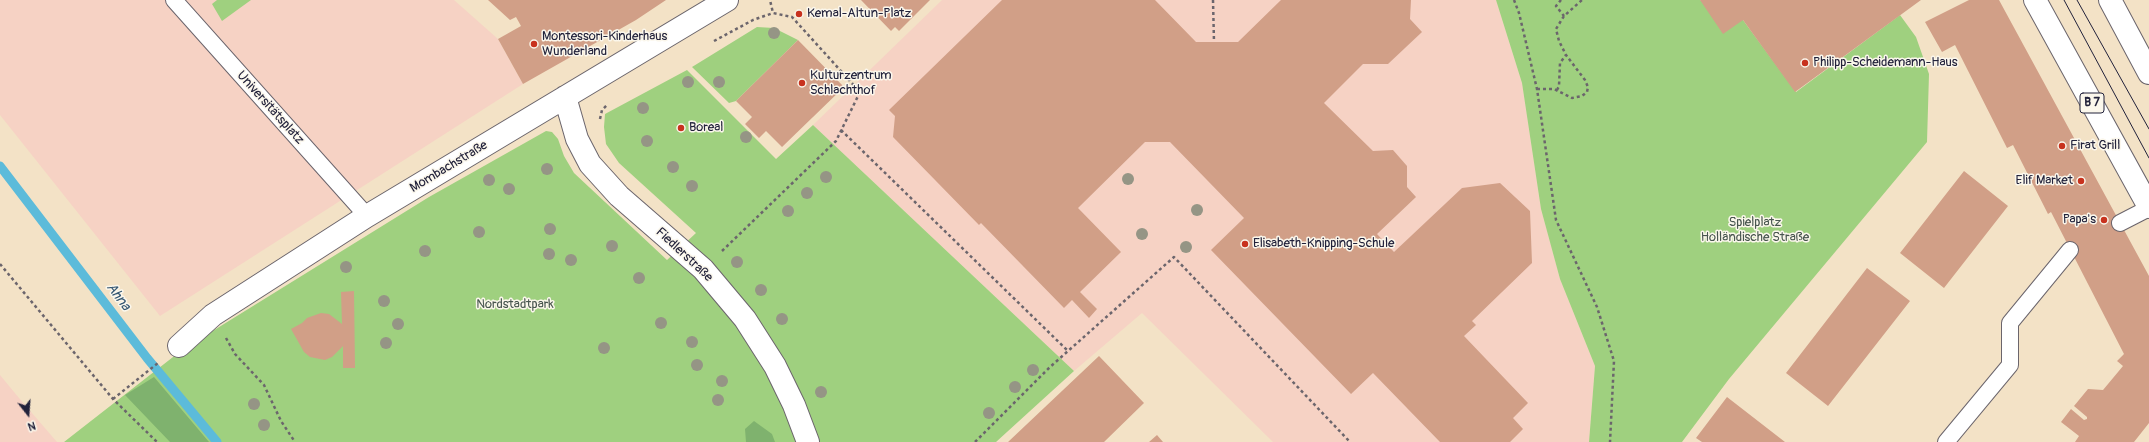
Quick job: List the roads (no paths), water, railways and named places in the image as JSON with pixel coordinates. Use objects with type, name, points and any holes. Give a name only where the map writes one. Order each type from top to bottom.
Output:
[{"type":"street","name":"Mombachstraße","points":[[179,346],[213,315],[367,216],[727,0]]},
{"type":"street","name":"B 7","points":[[2035,0],[2149,207]]},
{"type":"street","points":[[2110,0],[2149,73]]},
{"type":"street","name":"Fiedlerstraße","points":[[565,97],[577,139],[590,164],[619,196],[703,269],[745,319],[775,366],[794,406],[808,442]]},
{"type":"lane","name":"Universitätsplatz","points":[[174,0],[367,216]]},
{"type":"lane","points":[[2120,223],[2149,207]]},
{"type":"lane","points":[[1946,442],[2010,365],[2010,323],[2070,250]]},
{"type":"waterway","name":"Ahna","points":[[0,166],[147,358],[217,442]]},
{"type":"tram line","points":[[2064,0],[2149,158]]},
{"type":"tram line","points":[[2077,0],[2149,129]]},
{"type":"place","name":"Kemal-Altun-Platz","points":[[799,14]]},
{"type":"place","name":"Montessori-Kinderhaus Wunderland","points":[[534,44]]},
{"type":"place","name":"Philipp-Scheidemann-Haus","points":[[1805,63]]},
{"type":"place","name":"Kulturzentrum Schlachthof","points":[[802,83]]},
{"type":"place","name":"Boreal","points":[[681,128]]},
{"type":"place","name":"Firat Grill","points":[[2062,146]]},
{"type":"place","name":"Elif Market","points":[[2081,181]]},
{"type":"place","name":"Papa's","points":[[2104,220]]},
{"type":"place","name":"Elisabeth-Knipping-Schule","points":[[1245,244]]},
{"type":"park label","name":"Spielplatz Holländische Straße","points":[[1755,230]]},
{"type":"park label","name":"Nordstadtpark","points":[[515,305]]}]
